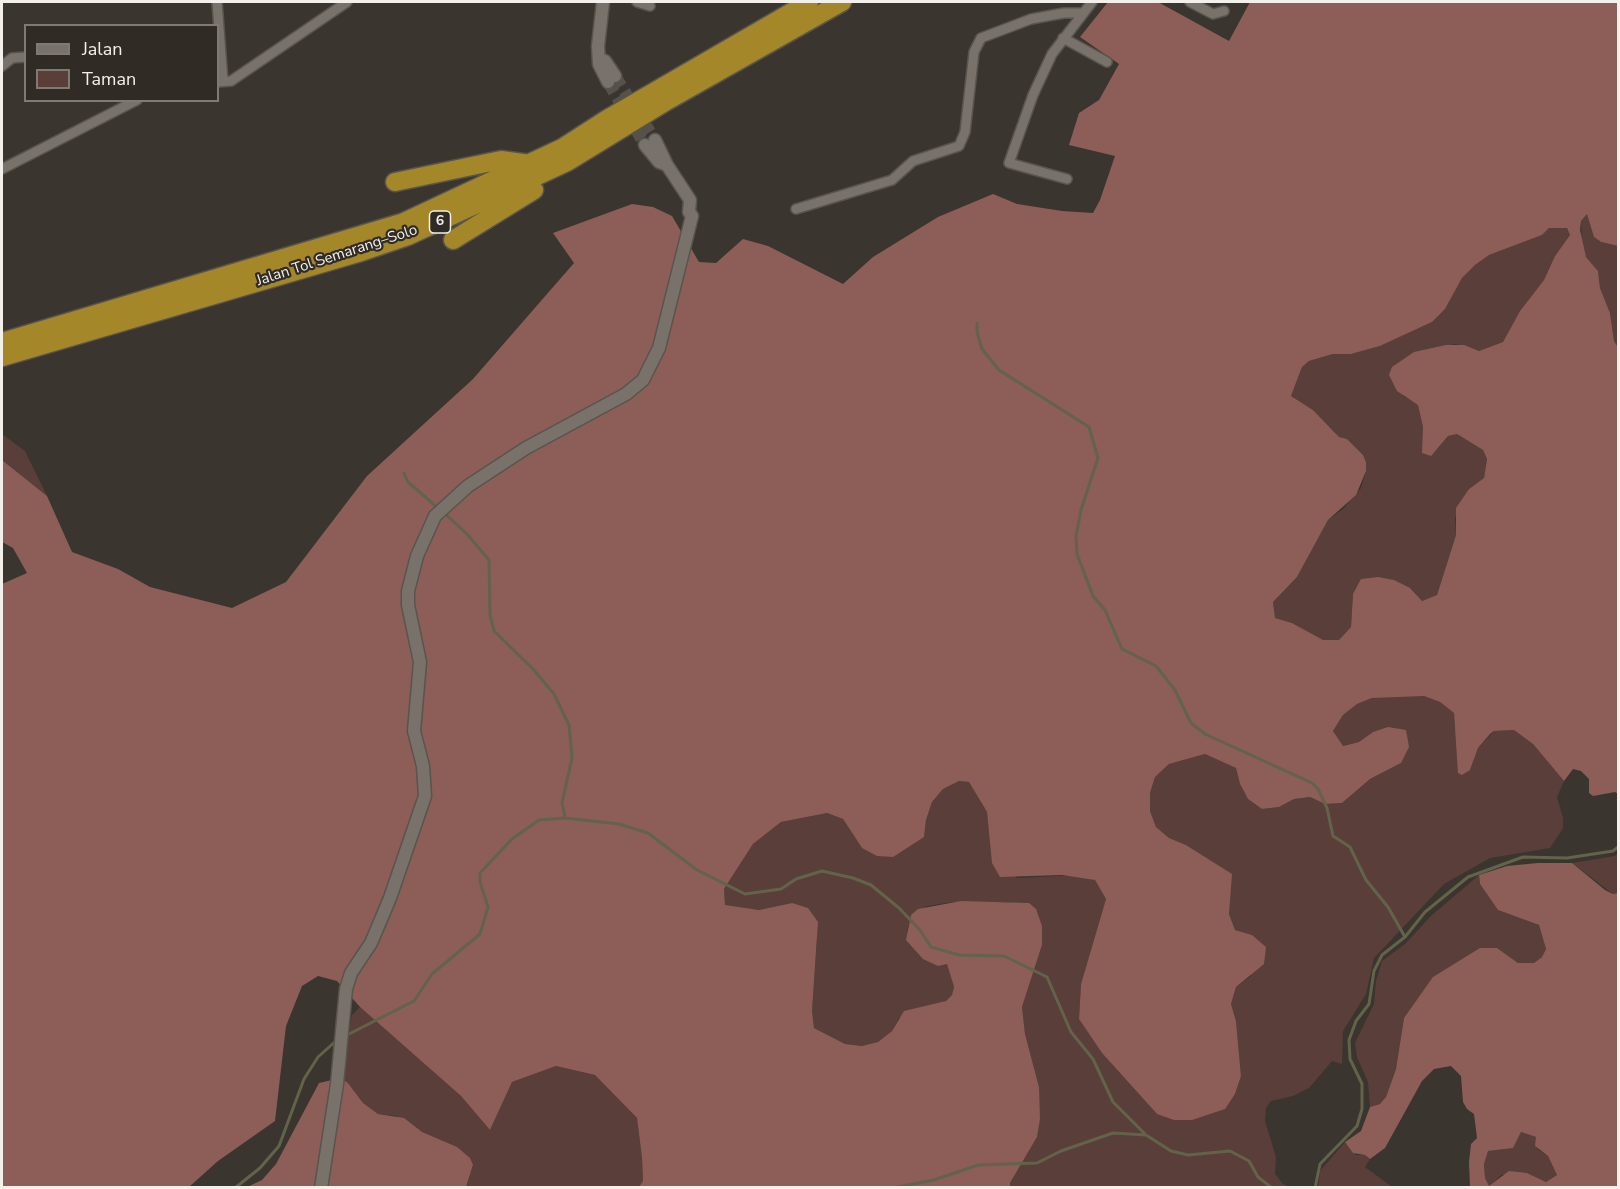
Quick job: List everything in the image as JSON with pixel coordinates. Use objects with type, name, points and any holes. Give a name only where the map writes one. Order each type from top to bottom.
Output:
[{"type":"highway","name":"Jalan Tol Semarang–Solo","points":[[2,342],[404,222],[562,148],[607,119],[809,2]]},
{"type":"highway","name":"Jalan Tol Semarang–Solo","points":[[2,357],[362,252],[408,236],[540,176],[842,2]]},
{"type":"highway","points":[[453,240],[573,166],[601,141]]},
{"type":"highway","points":[[395,182],[422,179],[501,160],[530,164]]},
{"type":"street","points":[[217,2],[218,24]]},
{"type":"street","points":[[219,55],[220,82],[231,81],[347,2]]},
{"type":"street","points":[[603,2],[598,34],[600,59],[605,61],[612,79]]},
{"type":"street","points":[[637,2],[650,6]]},
{"type":"street","points":[[1067,179],[1009,163],[1033,96],[1052,54],[1092,2]]},
{"type":"street","points":[[1190,2],[1212,14],[1224,11]]},
{"type":"street","points":[[796,209],[892,180],[913,161],[959,146],[965,132],[974,52],[981,38],[1031,19],[1064,13],[1082,13]]},
{"type":"street","points":[[1064,38],[1107,62]]},
{"type":"street","points":[[2,66],[12,58],[24,57]]},
{"type":"street","points":[[2,169],[133,102]]},
{"type":"street","points":[[321,1188],[339,1058],[343,1005],[351,973],[375,934],[423,806],[425,780],[414,731],[420,662],[408,605],[408,591],[417,556],[435,516],[468,486],[502,463],[626,394],[643,380],[659,348],[692,216],[689,212],[690,200],[650,142]]},
{"type":"green space","points":[[1587,213],[1595,238],[1601,242],[1618,246],[1618,347],[1614,341],[1610,313],[1600,288],[1598,271],[1586,257],[1582,248],[1581,221]]},
{"type":"green space","points":[[1549,228],[1567,228],[1570,235],[1555,256],[1544,280],[1520,311],[1503,342],[1479,351],[1455,344],[1438,348],[1403,396],[1418,404],[1423,427],[1423,453],[1437,449],[1448,436],[1457,434],[1483,450],[1487,459],[1484,478],[1469,489],[1455,518],[1456,535],[1437,595],[1422,601],[1410,588],[1353,594],[1351,627],[1339,640],[1322,640],[1292,623],[1275,618],[1273,602],[1297,577],[1328,520],[1343,509],[1361,488],[1366,471],[1363,455],[1347,439],[1339,437],[1313,410],[1291,396],[1302,367],[1309,361],[1333,354],[1351,354],[1380,346],[1432,322],[1445,309],[1462,278],[1475,265],[1489,255],[1542,235]]},
{"type":"green space","points":[[2,434],[25,451],[47,496],[2,460]]},
{"type":"green space","points":[[1424,696],[1440,702],[1454,713],[1455,729],[1470,770],[1478,748],[1494,731],[1514,730],[1533,744],[1564,781],[1557,797],[1563,818],[1563,828],[1550,848],[1490,858],[1444,884],[1374,958],[1366,994],[1343,1031],[1342,1064],[1332,1061],[1309,1088],[1293,1096],[1271,1101],[1266,1108],[1265,1121],[1276,1157],[1275,1174],[1283,1184],[1290,1187],[1010,1187],[1010,1183],[1037,1137],[1039,1087],[1025,1034],[1022,1007],[1042,945],[1009,902],[953,902],[927,906],[911,915],[907,932],[947,963],[954,987],[952,995],[946,1001],[899,1018],[892,1031],[878,1042],[862,1046],[845,1044],[814,1028],[812,1011],[817,939],[792,903],[759,910],[725,906],[724,889],[753,844],[781,822],[826,813],[843,819],[862,848],[924,837],[926,820],[932,802],[943,789],[959,781],[969,782],[987,812],[991,845],[1017,878],[1079,875],[1095,880],[1106,899],[1081,984],[1079,1019],[1102,1053],[1157,1114],[1235,1094],[1241,1076],[1236,1021],[1231,1004],[1236,987],[1251,976],[1252,935],[1235,930],[1229,914],[1231,874],[1186,845],[1169,838],[1156,827],[1150,811],[1150,793],[1155,777],[1169,764],[1205,754],[1236,768],[1240,784],[1248,799],[1262,809],[1279,807],[1294,799],[1310,797],[1325,804],[1342,803],[1370,779],[1401,763],[1373,732],[1359,742],[1342,746],[1333,731],[1343,715],[1357,704],[1372,698]]},
{"type":"green space","points":[[1618,853],[1618,893],[1613,894],[1572,863],[1615,856]]},
{"type":"green space","points":[[1479,875],[1480,884],[1498,910],[1539,925],[1546,949],[1542,957],[1534,963],[1518,963],[1497,948],[1404,1018],[1396,1069],[1386,1097],[1380,1104],[1370,1107],[1368,1082],[1357,1057],[1355,1043],[1374,1004],[1376,981],[1382,961],[1405,944],[1431,916]]},
{"type":"green space","points":[[360,1007],[461,1096],[490,1130],[512,1082],[556,1066],[595,1075],[637,1118],[643,1181],[639,1188],[466,1187],[473,1166],[396,1116],[378,1114],[363,1103],[348,1083],[341,1078],[352,1015]]},
{"type":"green space","points":[[1521,1132],[1536,1137],[1537,1149],[1548,1156],[1557,1175],[1546,1182],[1527,1173],[1501,1175],[1489,1187],[1485,1178],[1484,1164],[1488,1151],[1512,1148]]},
{"type":"green space","points":[[1345,1142],[1356,1155],[1365,1155],[1370,1159],[1365,1167],[1392,1187],[1318,1188],[1320,1171]]},
{"type":"shaded area","points":[[1108,2],[1158,2],[1229,41],[1250,2],[1618,2],[1618,246],[1601,242],[1594,237],[1587,214],[1581,221],[1580,230],[1586,257],[1598,271],[1600,288],[1610,313],[1614,341],[1618,347],[1618,794],[1615,792],[1593,796],[1589,793],[1589,779],[1581,771],[1573,769],[1564,781],[1533,744],[1514,730],[1494,731],[1490,734],[1478,748],[1470,770],[1462,775],[1458,773],[1454,713],[1440,702],[1424,696],[1372,698],[1357,704],[1343,715],[1333,731],[1343,746],[1359,742],[1373,732],[1388,727],[1406,730],[1409,747],[1401,763],[1370,779],[1342,803],[1325,804],[1310,797],[1294,799],[1279,807],[1262,809],[1248,799],[1240,784],[1236,768],[1205,754],[1169,764],[1155,777],[1150,793],[1150,811],[1156,827],[1169,838],[1186,845],[1232,874],[1229,914],[1235,930],[1252,935],[1266,947],[1264,964],[1236,987],[1231,1004],[1236,1021],[1241,1076],[1235,1094],[1225,1109],[1192,1120],[1174,1120],[1157,1114],[1102,1053],[1079,1019],[1081,984],[1106,899],[1095,880],[1062,875],[1000,877],[992,863],[987,812],[969,782],[959,781],[943,789],[932,802],[926,820],[924,837],[893,857],[877,856],[862,848],[843,819],[827,813],[781,822],[753,844],[724,889],[725,905],[759,910],[792,903],[808,908],[818,922],[812,1011],[814,1028],[845,1044],[862,1046],[878,1042],[892,1031],[904,1011],[946,1001],[952,995],[954,987],[947,964],[938,966],[923,959],[906,940],[911,915],[918,909],[961,901],[1029,903],[1036,909],[1042,926],[1042,945],[1022,1007],[1025,1034],[1039,1087],[1040,1119],[1037,1137],[1010,1183],[1010,1187],[639,1187],[643,1181],[637,1118],[595,1075],[556,1066],[512,1082],[490,1130],[461,1096],[360,1007],[337,981],[318,976],[302,986],[286,1026],[275,1121],[218,1161],[189,1187],[2,1187],[2,584],[27,573],[13,548],[2,542],[2,460],[47,496],[72,552],[118,569],[150,587],[232,608],[286,582],[367,476],[473,379],[574,263],[553,233],[632,204],[653,207],[672,216],[699,262],[716,263],[743,239],[768,246],[843,284],[873,257],[938,217],[993,194],[1017,204],[1093,213],[1100,200],[1115,156],[1069,145],[1079,113],[1099,100],[1119,64],[1080,37]],"holes":[[[1549,228],[1567,228],[1570,235],[1555,256],[1544,280],[1520,311],[1503,342],[1479,351],[1464,345],[1446,345],[1414,352],[1392,367],[1389,375],[1397,391],[1418,405],[1423,427],[1422,453],[1431,456],[1448,436],[1457,434],[1483,450],[1487,459],[1484,478],[1469,489],[1456,508],[1456,535],[1437,595],[1422,601],[1410,588],[1394,580],[1378,577],[1361,579],[1353,594],[1351,627],[1339,640],[1323,640],[1292,623],[1275,618],[1273,602],[1297,577],[1328,520],[1356,495],[1366,471],[1363,455],[1347,439],[1339,437],[1313,410],[1291,396],[1302,367],[1309,361],[1333,354],[1351,354],[1380,346],[1432,322],[1445,309],[1462,278],[1489,255],[1542,235]]]},
{"type":"shaded area","points":[[1572,863],[1605,890],[1613,894],[1618,893],[1618,1187],[1470,1187],[1471,1144],[1477,1138],[1474,1114],[1463,1102],[1461,1076],[1451,1066],[1434,1069],[1422,1081],[1385,1148],[1370,1159],[1365,1155],[1353,1153],[1345,1142],[1361,1131],[1370,1107],[1380,1104],[1386,1097],[1396,1069],[1404,1018],[1433,977],[1480,948],[1497,948],[1518,963],[1534,963],[1542,957],[1546,949],[1539,925],[1498,910],[1480,884],[1479,875],[1507,866]],"holes":[[[1521,1132],[1536,1137],[1535,1146],[1548,1156],[1557,1175],[1546,1182],[1527,1173],[1509,1171],[1489,1186],[1485,1178],[1484,1164],[1488,1151],[1513,1148]]]},
{"type":"shaded area","points":[[341,1078],[348,1083],[363,1103],[378,1114],[404,1118],[422,1132],[457,1147],[470,1158],[473,1165],[466,1187],[245,1188],[262,1180],[276,1164],[319,1083]]},
{"type":"waterway","points":[[977,323],[982,349],[999,370],[1089,427],[1098,458],[1081,510],[1076,536],[1077,554],[1093,596],[1105,610],[1122,649],[1156,666],[1175,690],[1191,723],[1205,734],[1312,783],[1318,789],[1327,808],[1333,836],[1350,847],[1366,880],[1388,907],[1405,937]]},
{"type":"waterway","points":[[404,473],[408,482],[438,508]]},
{"type":"waterway","points":[[443,512],[467,534],[489,560],[490,615],[494,631],[533,669],[554,694],[569,725],[572,758],[562,803],[565,817]]},
{"type":"waterway","points":[[345,1036],[414,1001],[432,974],[480,934],[488,907],[480,882],[480,873],[512,839],[539,820],[565,818],[619,824],[648,833],[697,870],[745,894],[781,889],[796,879],[822,871],[853,878],[871,885],[899,908],[920,930],[931,947],[959,955],[1004,956],[1047,977],[1071,1032],[1093,1059],[1113,1102],[1146,1135],[1171,1151],[1188,1155],[1230,1151],[1249,1161],[1258,1177],[1272,1188]]},
{"type":"waterway","points":[[1315,1188],[1320,1164],[1357,1126],[1362,1109],[1362,1084],[1350,1059],[1349,1040],[1356,1021],[1369,1004],[1374,971],[1382,955],[1405,937],[1425,912],[1468,877],[1523,857],[1567,858],[1613,851],[1618,847]]},
{"type":"waterway","points":[[235,1188],[260,1168],[279,1146],[304,1079],[318,1057],[337,1040]]},
{"type":"waterway","points":[[892,1188],[934,1180],[978,1165],[1037,1163],[1061,1151],[1113,1133],[1146,1135]]},
{"type":"tunnel","points":[[615,76],[655,140]]},
{"type":"tunnel","points":[[608,82],[645,145]]}]
